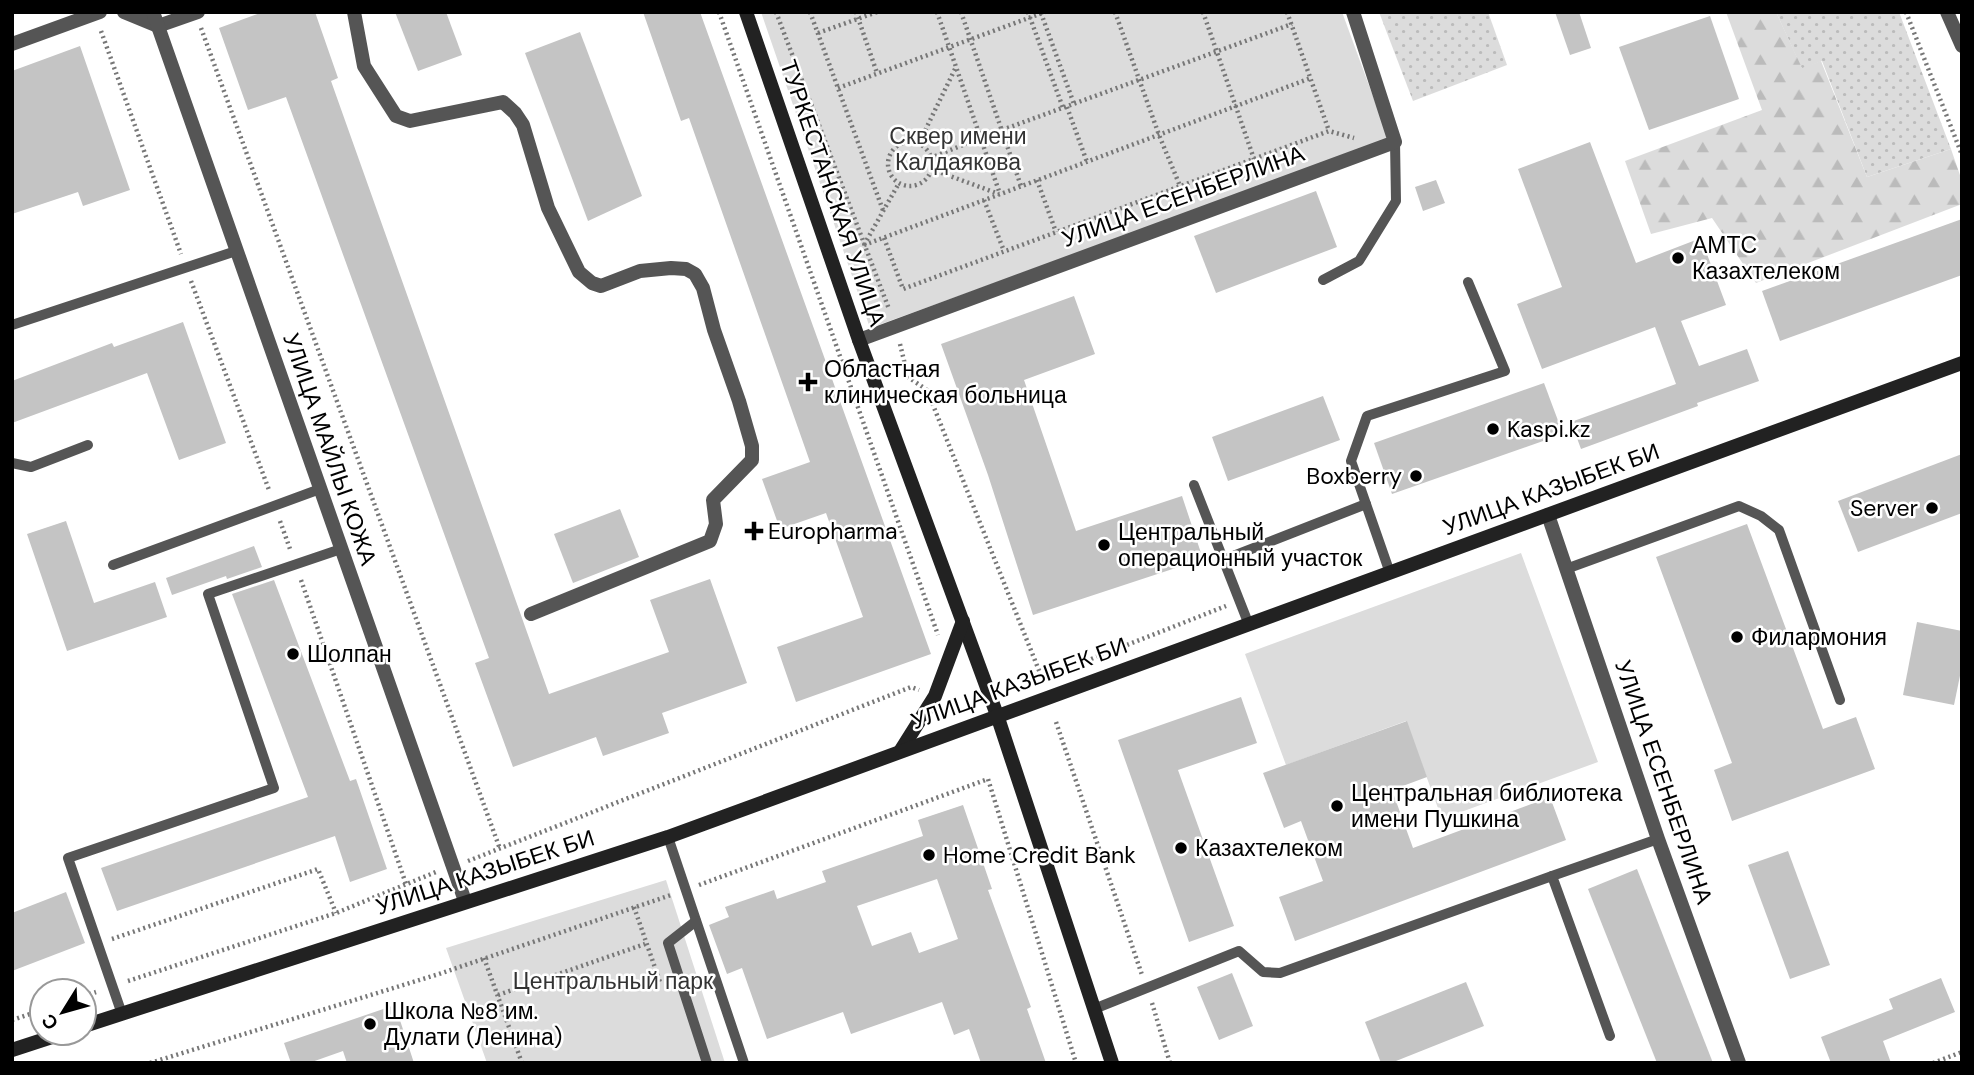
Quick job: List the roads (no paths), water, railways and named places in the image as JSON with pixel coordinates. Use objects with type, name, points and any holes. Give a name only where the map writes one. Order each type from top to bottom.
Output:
[{"type":"main road","name":"ТУРКЕСТАНСКАЯ УЛИЦА","points":[[746,12],[859,340],[997,715],[1112,1063]]},
{"type":"main road","name":"УЛИЦА КАЗЫБЕК БИ","points":[[98,1022],[668,837],[1962,363]]},
{"type":"main road","points":[[901,750],[935,696],[963,621]]},
{"type":"street","points":[[124,12],[155,19],[197,13]]},
{"type":"street","points":[[354,12],[364,66],[396,116],[410,121],[503,102],[515,113],[528,136],[548,208],[579,272],[592,283],[601,286],[640,271],[671,268],[686,269],[695,274],[703,288],[714,330],[740,401],[752,446],[752,460],[713,500],[716,524],[710,541],[531,614]]},
{"type":"street","points":[[1353,12],[1395,142]]},
{"type":"street","points":[[1948,12],[1962,46]]},
{"type":"street","points":[[12,44],[97,13]]},
{"type":"street","name":"УЛИЦА МАЙЛЫ КОЖА","points":[[155,19],[465,901]]},
{"type":"street","name":"УЛИЦА ЕСЕНБЕРЛИНА","points":[[859,340],[1395,142]]},
{"type":"street","name":"УЛИЦА ЕСЕНБЕРЛИНА","points":[[1548,514],[1658,839],[1739,1063]]},
{"type":"lane","points":[[1323,280],[1359,261],[1396,201],[1395,142]]},
{"type":"lane","points":[[12,325],[236,251]]},
{"type":"lane","points":[[1390,573],[1351,461],[1367,416],[1505,371],[1468,282]]},
{"type":"lane","points":[[12,463],[31,467],[88,444]]},
{"type":"lane","points":[[1194,485],[1249,625]]},
{"type":"lane","points":[[113,565],[320,489]]},
{"type":"lane","points":[[1223,560],[1366,505]]},
{"type":"lane","points":[[1566,569],[1740,506],[1761,516],[1779,530],[1840,700]]},
{"type":"lane","points":[[122,1014],[68,858],[274,788],[208,594],[341,549]]},
{"type":"lane","points":[[668,837],[744,1063]]},
{"type":"lane","points":[[1094,1009],[1239,951],[1263,972],[1280,973],[1658,839]]},
{"type":"lane","points":[[1552,876],[1610,1037]]},
{"type":"lane","points":[[696,921],[668,943],[707,1063]]},
{"type":"place","name":"АМТС Казахтелеком","points":[[1678,258]]},
{"type":"place","name":"Областная клиническая больница","points":[[808,382]]},
{"type":"place","name":"Kaspi.kz","points":[[1493,429]]},
{"type":"place","name":"Boxberry","points":[[1416,476]]},
{"type":"place","name":"Server","points":[[1932,508]]},
{"type":"place","name":"Europharma","points":[[754,531]]},
{"type":"place","name":"Центральный операционный участок","points":[[1104,545]]},
{"type":"place","name":"Филармония","points":[[1737,637]]},
{"type":"place","name":"Шолпан","points":[[293,654]]},
{"type":"place","name":"Центральная библиотека имени Пушкина","points":[[1337,806]]},
{"type":"place","name":"Казахтелеком","points":[[1181,848]]},
{"type":"place","name":"Home Credit Bank","points":[[929,855]]},
{"type":"place","name":"Школа №8 им. Дулати (Ленина)","points":[[370,1024]]},
{"type":"park label","name":"Сквер имени Калдаякова","points":[[958,149]]},
{"type":"park label","name":"Центральный парк","points":[[613,981]]}]
